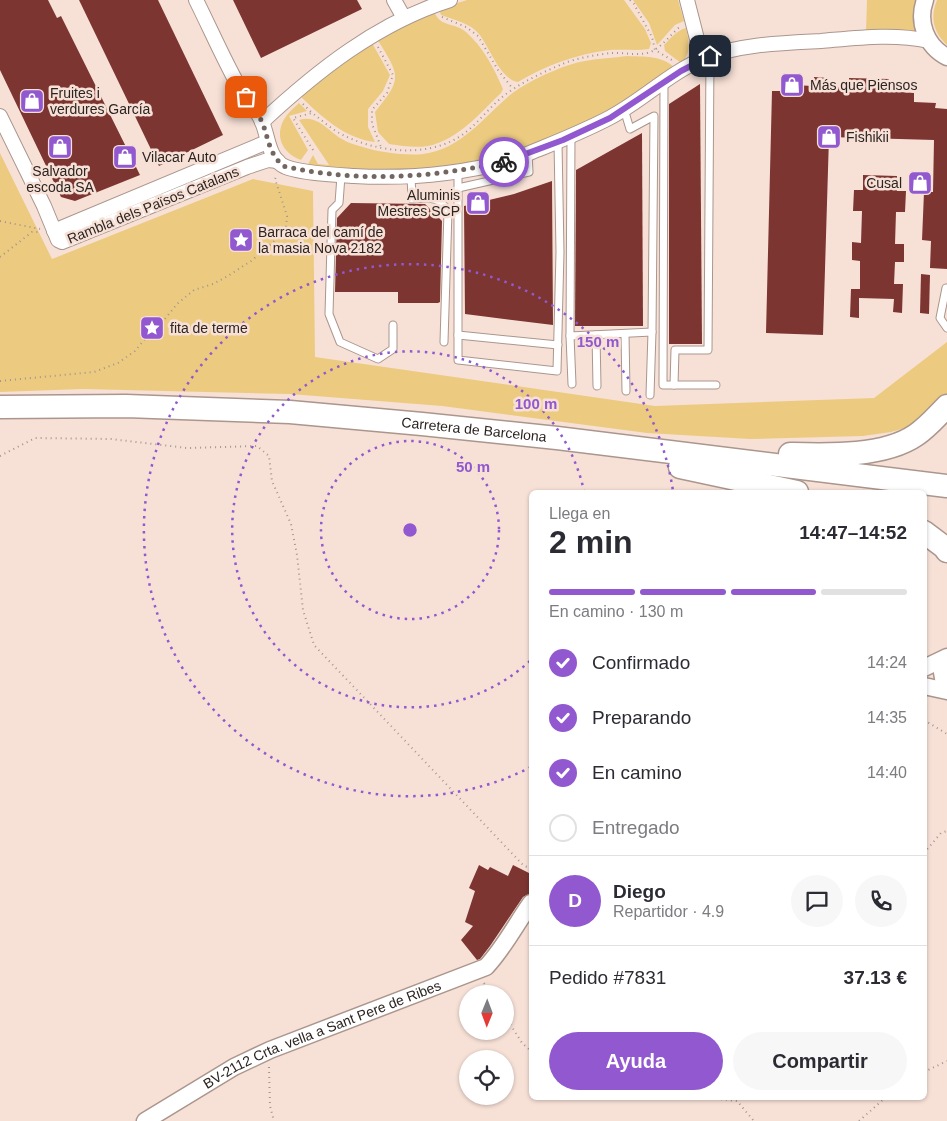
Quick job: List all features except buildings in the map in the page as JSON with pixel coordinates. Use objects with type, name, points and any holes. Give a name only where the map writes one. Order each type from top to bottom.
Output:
[{"type":"highway","name":"Carretera de Barcelona","points":[[0,407],[126,406],[290,412],[442,426],[947,486]]},
{"type":"highway","points":[[686,454],[700,448],[805,454],[873,450],[895,445],[915,436],[947,406]]},
{"type":"highway","points":[[290,412],[297,420],[496,442],[688,468],[788,490]]},
{"type":"highway","points":[[708,473],[728,473],[872,490]]},
{"type":"highway","points":[[927,497],[947,500]]},
{"type":"highway","points":[[927,534],[944,547],[947,552]]},
{"type":"highway","points":[[947,662],[947,684]]},
{"type":"street","points":[[196,0],[238,85],[262,122],[267,142],[280,164]]},
{"type":"street","points":[[394,0],[404,18]]},
{"type":"street","points":[[262,122],[293,93],[332,62],[372,35],[404,18],[450,0]]},
{"type":"street","points":[[688,0],[697,40],[707,57]]},
{"type":"street","points":[[925,0],[922,23],[929,41],[938,52],[947,58]]},
{"type":"street","name":"Rambla dels Països Catalans","points":[[267,142],[54,231],[58,240],[62,242],[268,160],[304,171],[373,178],[458,171],[511,160],[558,142],[610,118],[664,82],[707,57],[757,46],[892,37],[913,37],[929,41]]},
{"type":"street","points":[[0,116],[54,231]]},
{"type":"street","points":[[927,667],[947,657]]},
{"type":"street","points":[[927,687],[947,690]]},
{"type":"street","name":"BV-2112 Crta. vella a Sant Pere de Ribes","points":[[145,1121],[234,1067],[270,1050],[349,1018],[486,967],[498,956],[529,906]]},
{"type":"lane","points":[[674,385],[675,350],[708,350],[707,57]]},
{"type":"lane","points":[[664,82],[663,385],[716,385]]},
{"type":"lane","points":[[624,109],[630,129],[654,116],[650,395]]},
{"type":"lane","points":[[571,136],[570,336],[572,384]]},
{"type":"lane","points":[[458,171],[458,360],[557,371],[560,252],[558,142]]},
{"type":"lane","points":[[458,188],[529,172],[528,154]]},
{"type":"lane","points":[[341,176],[339,203],[332,210],[328,314],[340,342],[378,359],[393,349],[393,325]]},
{"type":"lane","points":[[411,176],[412,199],[431,197],[443,202],[448,211],[444,342]]},
{"type":"lane","points":[[946,288],[940,318],[947,328]]},
{"type":"lane","points":[[570,336],[652,332]]},
{"type":"lane","points":[[625,334],[626,391]]},
{"type":"lane","points":[[458,335],[558,345]]},
{"type":"lane","points":[[596,335],[597,386]]},
{"type":"path","points":[[630,0],[652,37],[655,50],[676,62]]},
{"type":"path","points":[[438,16],[466,27],[478,36],[498,70],[513,89]]},
{"type":"path","points":[[300,100],[312,113],[342,135],[368,145],[397,150],[425,150],[450,142],[468,130],[513,89],[546,71],[581,58],[612,53],[643,54],[655,50],[681,26]]},
{"type":"path","points":[[375,41],[393,75],[387,93],[372,110],[372,124],[381,147]]},
{"type":"path","points":[[312,113],[293,118],[313,150]]},
{"type":"path","points":[[0,381],[94,372],[109,368],[125,359],[156,330],[177,304],[194,290],[213,284],[251,261],[276,240],[286,228],[287,216],[275,179],[280,164]]},
{"type":"path","points":[[0,221],[54,231]]},
{"type":"path","points":[[0,258],[32,232],[54,231]]},
{"type":"path","points":[[0,456],[35,438],[111,439],[187,448],[257,446],[269,456],[272,481],[291,524],[297,555],[303,610],[314,644],[524,866],[529,867]]},
{"type":"path","points":[[927,722],[947,734]]},
{"type":"path","points":[[927,849],[941,833],[947,831]]},
{"type":"path","points":[[514,1031],[522,1044],[529,1049]]},
{"type":"path","points":[[270,1050],[268,1071],[270,1106],[274,1121]]},
{"type":"path","points":[[927,1071],[947,1061]]},
{"type":"path","points":[[728,1100],[737,1101],[754,1121]]},
{"type":"path","points":[[859,1121],[883,1100]]},
{"type":"shaded area","points":[[467,0],[624,0],[645,29],[651,43],[649,49],[610,50],[574,57],[551,65],[518,82],[512,80],[501,69],[475,30],[462,22],[441,15],[439,9]]},
{"type":"shaded area","points":[[633,0],[678,0],[684,21],[675,25],[657,45],[649,23]]},
{"type":"shaded area","points":[[867,0],[915,0],[913,22],[915,31],[866,32]]},
{"type":"shaded area","points":[[937,0],[947,0],[947,45],[942,40],[934,24],[933,18]]},
{"type":"shaded area","points":[[434,11],[440,20],[462,29],[478,44],[496,73],[503,89],[468,125],[439,143],[423,147],[389,144],[378,132],[375,112],[394,84],[395,77],[394,69],[377,39]]},
{"type":"shaded area","points":[[686,28],[689,43],[688,51],[681,63],[665,51],[664,45],[677,33]]},
{"type":"shaded area","points":[[372,43],[390,75],[383,91],[368,109],[368,127],[375,142],[354,136],[334,125],[300,96],[339,64]]},
{"type":"shaded area","points":[[627,56],[659,59],[675,68],[607,113],[526,149],[489,160],[420,170],[374,172],[307,166],[313,155],[318,164],[329,165],[299,120],[311,119],[317,121],[344,140],[369,149],[401,154],[423,154],[437,151],[460,139],[510,95],[546,74],[576,63]]},
{"type":"shaded area","points":[[299,103],[307,111],[289,116],[308,150],[301,160],[288,153],[281,142],[280,135],[283,122]]},
{"type":"shaded area","points":[[0,153],[52,259],[253,179],[313,191],[315,357],[655,406],[874,398],[947,342],[947,408],[912,426],[891,432],[863,436],[750,439],[647,433],[442,406],[290,394],[83,389],[0,392]]},
{"type":"way so far","points":[[246,97],[262,122],[267,142],[283,166],[333,175],[373,178],[422,176],[504,162]]},
{"type":"place","name":"Más que Piensos","points":[[792,85]]},
{"type":"place","name":"Fruites i verdures García","points":[[32,101]]},
{"type":"place","name":"Fishikii","points":[[829,137]]},
{"type":"place","name":"Salvador escoda SA","points":[[60,147]]},
{"type":"place","name":"Vilacar Auto","points":[[125,157]]},
{"type":"place","name":"Cusal","points":[[920,183]]},
{"type":"place","name":"Aluminis Mestres SCP","points":[[478,203]]},
{"type":"place","name":"Barraca del camí de la masia Nova 2182","points":[[241,240]]},
{"type":"place","name":"fita de terme","points":[[152,328]]},
{"type":"route","points":[[504,162],[563,140],[610,118],[681,71],[710,56]]}]
